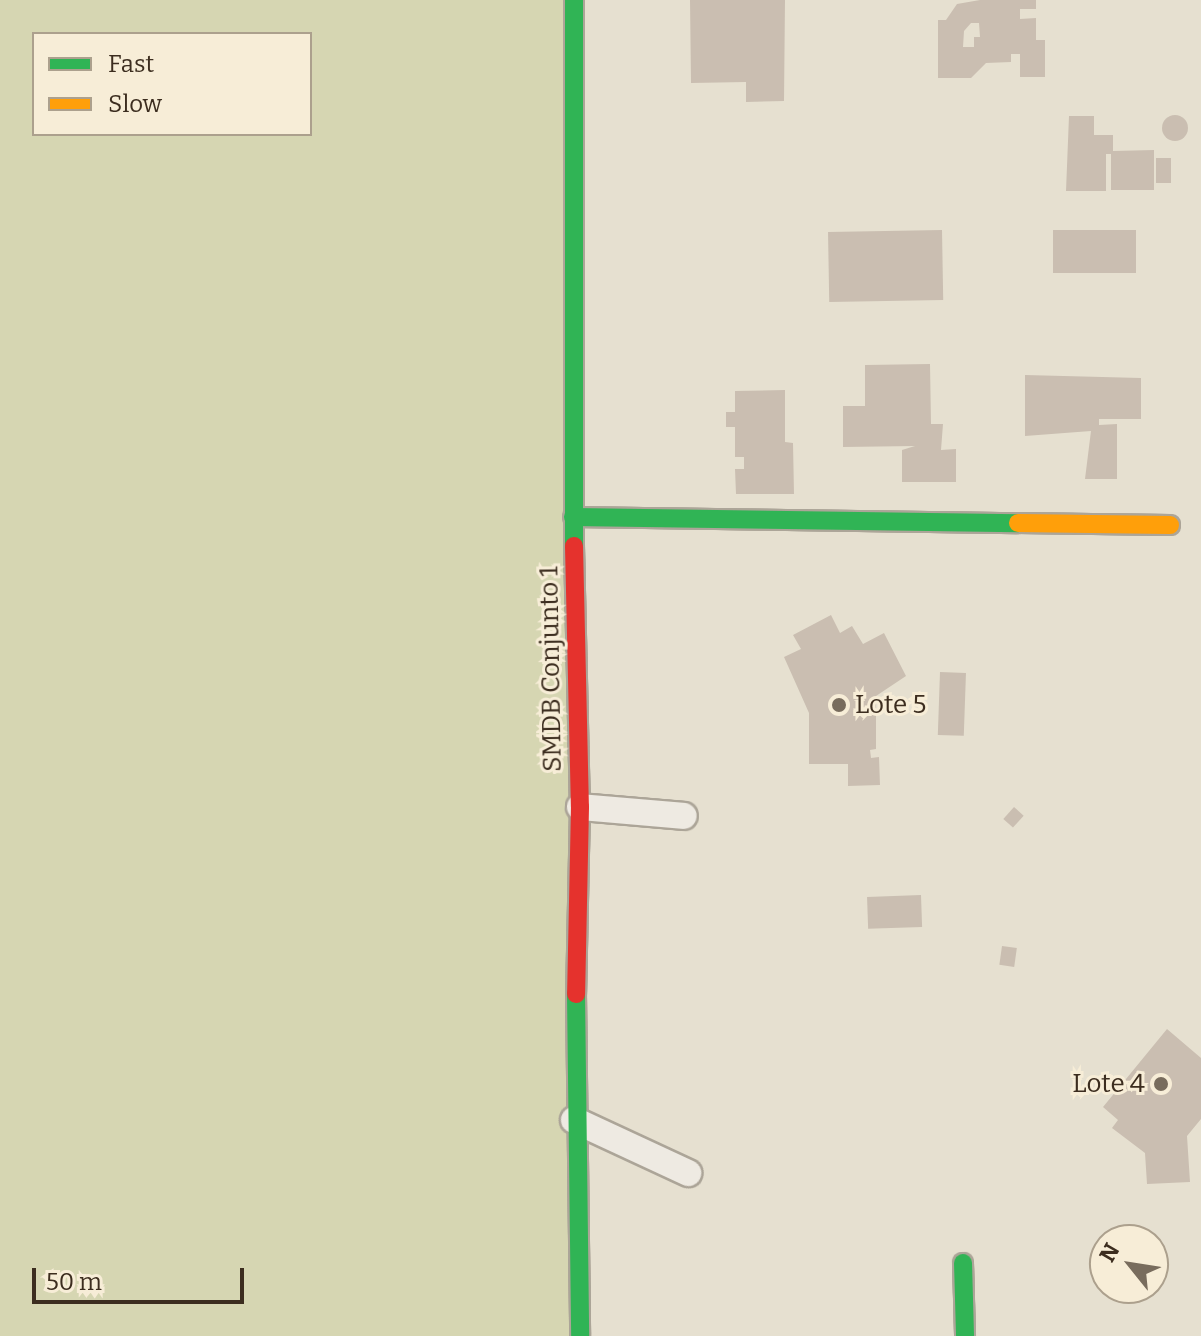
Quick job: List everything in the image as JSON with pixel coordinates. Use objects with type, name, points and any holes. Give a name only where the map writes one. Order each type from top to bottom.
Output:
[{"type":"street","name":"SMDB Conjunto 1","points":[[574,0],[573,517],[580,807],[574,1120],[580,1336]]},
{"type":"street","points":[[573,517],[1170,525]]},
{"type":"street","points":[[580,807],[684,816]]},
{"type":"street","points":[[574,1120],[688,1173]]},
{"type":"street","points":[[963,1263],[965,1336]]},
{"type":"green space","points":[[0,0],[573,0],[581,1336],[0,1336]]},
{"type":"building","points":[[690,0],[785,0],[784,101],[746,102],[746,82],[691,83]]},
{"type":"building","points":[[980,0],[1036,0],[1036,9],[1020,9],[1020,19],[1036,18],[1036,40],[1045,40],[1045,77],[1020,77],[1020,54],[1011,54],[1011,62],[986,63],[971,78],[938,78],[938,20],[946,20],[957,4]],"holes":[[[971,23],[979,23],[980,37],[974,37],[974,47],[963,47],[964,31]]]},
{"type":"building","points":[[1175,115],[1184,119],[1188,128],[1184,137],[1175,141],[1166,137],[1162,128],[1166,119]]},
{"type":"building","points":[[1069,116],[1094,116],[1094,135],[1113,135],[1113,151],[1154,150],[1154,190],[1111,190],[1111,154],[1106,154],[1106,191],[1066,191]]},
{"type":"building","points":[[1156,158],[1171,158],[1171,183],[1156,183]]},
{"type":"building","points":[[942,230],[943,300],[829,302],[828,232]]},
{"type":"building","points":[[1053,230],[1136,230],[1136,273],[1053,273]]},
{"type":"building","points":[[930,364],[931,424],[943,424],[941,450],[956,449],[956,482],[902,482],[902,450],[915,446],[843,447],[843,406],[865,406],[865,365]]},
{"type":"building","points":[[1025,375],[1141,378],[1141,419],[1099,419],[1099,425],[1117,424],[1117,479],[1085,479],[1091,431],[1025,436]]},
{"type":"building","points":[[785,390],[785,442],[793,443],[794,494],[736,494],[735,469],[744,469],[744,457],[735,457],[735,427],[726,427],[726,412],[735,412],[735,391]]},
{"type":"building","name":"Lote 5","points":[[831,615],[840,633],[852,626],[863,644],[884,633],[906,676],[876,696],[876,749],[870,750],[871,758],[879,757],[880,785],[848,786],[848,764],[809,764],[809,713],[784,657],[801,649],[793,635]]},
{"type":"building","points":[[940,672],[966,673],[964,736],[938,735]]},
{"type":"building","points":[[1014,807],[1024,816],[1013,828],[1003,819]]},
{"type":"building","points":[[921,895],[922,927],[868,929],[867,897]]},
{"type":"building","points":[[1002,946],[1017,948],[1014,967],[999,965]]},
{"type":"building","name":"Lote 4","points":[[1167,1029],[1201,1058],[1201,1119],[1187,1136],[1190,1182],[1147,1184],[1145,1153],[1112,1128],[1118,1120],[1103,1107]]},
{"type":"traffic: fast","points":[[574,0],[574,546]]},
{"type":"traffic: fast","points":[[573,517],[1018,523]]},
{"type":"traffic: fast","points":[[576,994],[580,1336]]},
{"type":"traffic: fast","points":[[963,1263],[965,1336]]},
{"type":"traffic: slow","points":[[1018,523],[1170,525]]},
{"type":"traffic: jam","points":[[574,546],[580,807],[576,994]]},
{"type":"place","name":"Lote 5","points":[[839,705]]},
{"type":"place","name":"Lote 4","points":[[1161,1084]]}]
